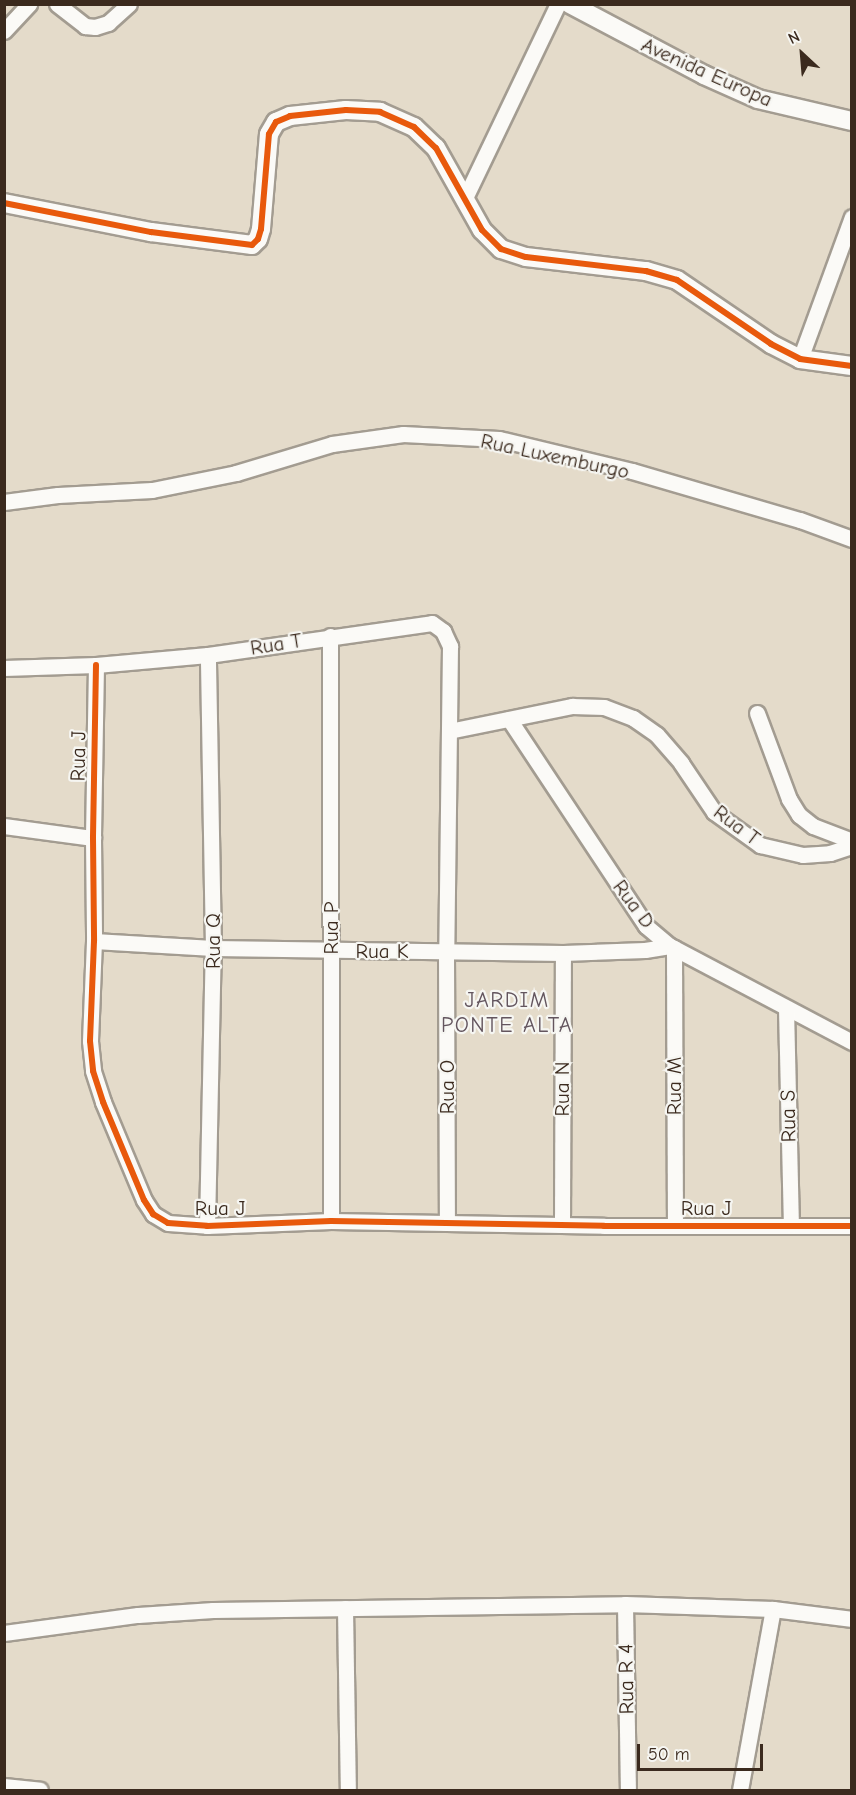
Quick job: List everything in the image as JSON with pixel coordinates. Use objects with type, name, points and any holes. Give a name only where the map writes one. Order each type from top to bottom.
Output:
[{"type":"street","points":[[4,31],[29,4]]},
{"type":"street","points":[[57,4],[85,26],[95,27],[108,23],[129,4]]},
{"type":"street","points":[[464,200],[558,4]]},
{"type":"street","name":"Avenida Europa","points":[[570,4],[704,75],[758,99],[852,121]]},
{"type":"street","points":[[4,203],[151,232],[252,245],[258,239],[261,229],[268,134],[276,122],[290,116],[346,110],[380,112],[414,127],[436,148],[482,230],[501,249],[526,257],[646,271],[677,280],[771,344],[801,359],[852,366]]},
{"type":"street","points":[[801,359],[852,217]]},
{"type":"street","name":"Rua Luxemburgo","points":[[4,502],[58,495],[152,490],[236,473],[332,444],[403,434],[499,439],[632,471],[800,520],[852,539]]},
{"type":"street","name":"Rua T","points":[[4,668],[96,665],[208,655],[432,623],[443,631],[450,646],[446,951]]},
{"type":"street","name":"Rua P","points":[[330,636],[331,1221]]},
{"type":"street","name":"Rua Q","points":[[207,1226],[213,948],[208,655]]},
{"type":"street","name":"Rua J","points":[[96,665],[94,941],[90,1041],[93,1071],[103,1102],[144,1200],[153,1215],[168,1223],[207,1226],[331,1221],[852,1226]]},
{"type":"street","name":"Rua T","points":[[449,732],[572,706],[604,707],[633,718],[657,735],[681,763],[714,812],[760,845],[803,855],[830,853],[852,844]]},
{"type":"street","name":"Rua T","points":[[757,713],[789,799],[799,815],[813,826],[852,844]]},
{"type":"street","name":"Rua D","points":[[509,719],[646,926],[672,947],[852,1042]]},
{"type":"street","points":[[4,826],[93,838]]},
{"type":"street","name":"Rua K","points":[[94,941],[213,948],[331,951],[563,953],[672,947]]},
{"type":"street","name":"Rua M","points":[[672,947],[675,1224]]},
{"type":"street","name":"Rua O","points":[[446,951],[447,1222]]},
{"type":"street","name":"Rua N","points":[[562,1224],[563,953]]},
{"type":"street","name":"Rua S","points":[[786,1008],[791,1225]]},
{"type":"street","points":[[4,1634],[138,1615],[213,1610],[625,1604],[773,1609],[852,1619]]},
{"type":"street","name":"Rua R 4","points":[[625,1604],[628,1791]]},
{"type":"street","points":[[345,1608],[348,1791]]},
{"type":"street","points":[[740,1791],[773,1609]]},
{"type":"street","points":[[4,1786],[40,1791]]},
{"type":"cycle path","points":[[4,203],[151,232],[252,245],[258,239],[261,229],[269,134],[276,122],[290,116],[346,110],[380,112],[414,127],[436,148],[482,230],[501,249],[526,257],[646,271],[677,280],[771,344],[800,359],[852,366]]},
{"type":"cycle path","points":[[96,665],[94,941],[90,1041],[93,1071],[103,1102],[144,1200],[153,1214],[168,1223],[207,1226],[331,1221],[604,1226],[852,1226]]},
{"type":"district","name":"JARDIM PONTE ALTA","points":[[507,1012]]}]
